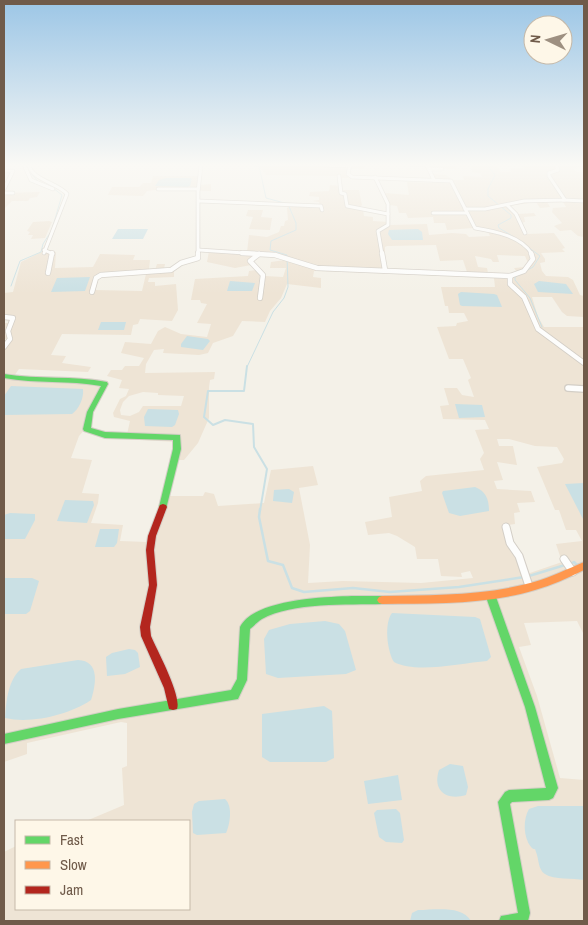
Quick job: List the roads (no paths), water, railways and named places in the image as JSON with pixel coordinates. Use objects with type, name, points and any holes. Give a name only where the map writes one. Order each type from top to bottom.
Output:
[{"type":"street","points":[[48,274],[53,253],[44,252],[56,226],[60,208]]},
{"type":"street","points":[[92,292],[98,276],[173,270],[183,263],[198,259],[200,250],[199,208]]},
{"type":"street","points":[[358,208],[388,214]]},
{"type":"street","points":[[385,270],[378,229],[388,226],[388,208]]},
{"type":"street","points":[[200,250],[288,257],[317,268],[511,276],[526,268],[534,258],[530,252],[504,235],[475,228],[464,208]]},
{"type":"street","points":[[433,213],[485,208]]},
{"type":"street","points":[[510,208],[518,215],[525,233]]},
{"type":"street","points":[[259,254],[250,261],[263,275],[260,298]]},
{"type":"street","points":[[511,276],[510,284],[524,297],[538,329],[584,362]]},
{"type":"street","points":[[4,317],[13,318],[8,331],[10,339],[4,347]]},
{"type":"street","points":[[4,376],[67,379],[105,384],[90,412],[87,429],[111,436],[148,434],[177,437],[177,448],[164,504],[152,536],[150,550],[152,586],[145,626],[146,636],[169,688],[173,705]]},
{"type":"street","points":[[568,388],[584,389]]},
{"type":"street","points":[[506,527],[527,580]]},
{"type":"street","points":[[4,739],[173,705],[227,697],[240,689],[244,671],[245,627],[263,613],[341,600],[420,600],[491,597],[527,580],[570,566],[584,566]]},
{"type":"street","points":[[491,597],[530,707],[552,788],[549,794],[509,796],[504,802],[524,913],[522,919],[506,921]]},
{"type":"waterway","points":[[53,226],[58,208]]},
{"type":"waterway","points":[[247,367],[273,312],[284,298],[288,287],[287,255],[270,250],[271,241],[296,230],[296,223],[290,208]]},
{"type":"waterway","points":[[503,208],[511,215],[511,218],[498,225],[499,228],[514,237]]},
{"type":"waterway","points":[[4,209],[4,214]]},
{"type":"waterway","points":[[11,286],[20,261],[41,252],[43,244],[52,230]]},
{"type":"waterway","points":[[528,247],[540,256],[533,267],[515,277],[515,280],[530,298],[542,327]]},
{"type":"waterway","points":[[247,366],[244,391],[208,391],[204,417],[213,425],[225,420],[253,424],[254,447],[267,469],[260,511]]},
{"type":"waterway","points":[[260,509],[259,517],[268,561],[283,565],[292,588],[304,592],[353,588],[390,592],[459,587],[524,577]]},
{"type":"waterway","points":[[570,564],[574,562],[578,566]]},
{"type":"waterway","points":[[529,576],[565,565]]}]
